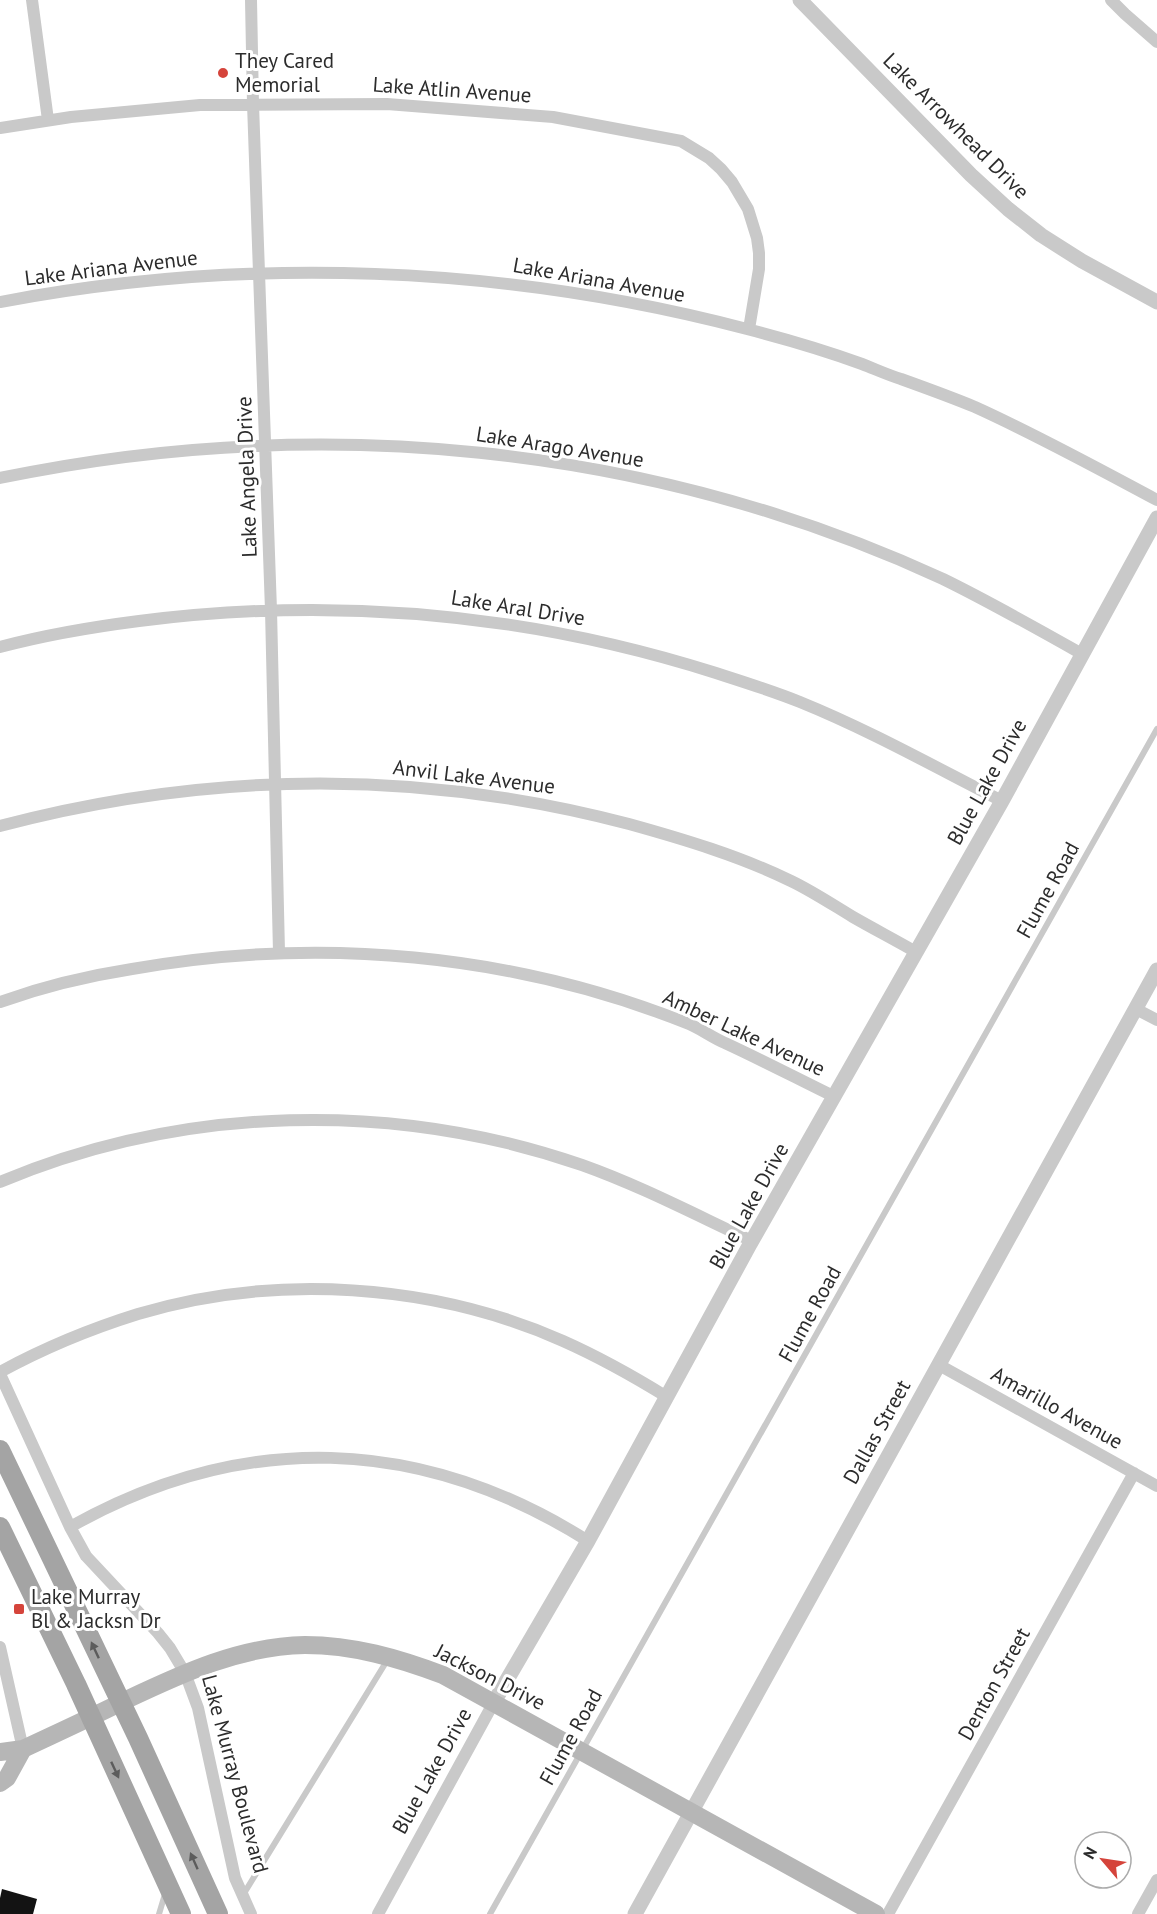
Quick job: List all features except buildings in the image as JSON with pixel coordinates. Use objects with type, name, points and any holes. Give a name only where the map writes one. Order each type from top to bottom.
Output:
[{"type":"main road","points":[[0,1450],[218,1914]]},
{"type":"main road","points":[[0,1527],[91,1717],[181,1914]]},
{"type":"main road","name":"Jackson Drive","points":[[0,1752],[23,1749],[184,1673],[234,1655],[267,1648],[304,1645],[341,1647],[390,1656],[443,1675],[494,1702],[876,1914]]},
{"type":"main road","points":[[0,1783],[7,1778],[23,1749]]},
{"type":"street","points":[[32,0],[48,120]]},
{"type":"street","name":"Lake Angela Drive","points":[[251,0],[271,610],[279,952]]},
{"type":"street","name":"Lake Arrowhead Drive","points":[[800,0],[971,176],[1008,209],[1041,235],[1082,261],[1157,302]]},
{"type":"street","points":[[1111,0],[1157,42]]},
{"type":"street","name":"Lake Atlin Avenue","points":[[0,128],[48,120],[200,105],[387,104],[553,117],[681,141],[709,158],[721,169],[748,209],[759,253],[759,269],[748,329]]},
{"type":"street","name":"Lake Ariana Avenue","points":[[0,302],[43,293],[115,284],[259,273],[383,274],[492,281],[628,302],[748,329],[862,364],[974,407],[1028,431],[1157,500]]},
{"type":"street","name":"Lake Arago Avenue","points":[[0,478],[89,461],[147,453],[265,444],[392,445],[497,454],[565,463],[668,485],[793,520],[889,556],[942,579],[1082,654]]},
{"type":"street","name":"Blue Lake Drive","points":[[378,1914],[494,1702],[588,1541],[752,1241],[1002,801],[1157,518]]},
{"type":"street","name":"Lake Aral Drive","points":[[0,648],[113,625],[166,618],[271,610],[359,609],[433,615],[540,629],[646,651],[799,701],[849,722],[1002,801]]},
{"type":"street","name":"Anvil Lake Avenue","points":[[0,826],[127,798],[274,783],[427,787],[504,797],[594,815],[684,840],[770,872],[792,881],[916,952]]},
{"type":"street","name":"Amber Lake Avenue","points":[[0,1002],[56,985],[147,965],[210,957],[333,951],[424,957],[561,982],[649,1009],[692,1025],[835,1097]]},
{"type":"street","name":"Dallas Street","points":[[635,1914],[1157,970]]},
{"type":"street","points":[[1136,1009],[1157,1020]]},
{"type":"street","points":[[0,1182],[81,1154],[183,1130],[244,1122],[286,1120],[371,1122],[457,1132],[542,1152],[623,1181],[752,1241]]},
{"type":"street","points":[[0,1373],[68,1339],[140,1313],[205,1299],[252,1293],[328,1290],[408,1297],[496,1316],[561,1340],[598,1357],[667,1397]]},
{"type":"street","name":"Amarillo Avenue","points":[[939,1365],[1157,1486]]},
{"type":"street","name":"Lake Murray Boulevard","points":[[0,1373],[70,1527],[86,1556],[159,1633],[184,1673],[198,1708],[235,1878],[251,1914]]},
{"type":"street","points":[[70,1527],[127,1497],[188,1476],[252,1462],[316,1458],[381,1462],[412,1467],[464,1481],[533,1508],[588,1541]]},
{"type":"street","name":"Denton Street","points":[[888,1914],[1134,1473]]},
{"type":"street","points":[[0,1647],[23,1749]]},
{"type":"street","points":[[1138,1914],[1157,1880]]},
{"type":"lane","name":"Flume Road","points":[[490,1914],[1157,729]]},
{"type":"lane","points":[[243,1895],[390,1656]]},
{"type":"lane","points":[[159,1914],[168,1885]]},
{"type":"place","name":"They Cared Memorial","points":[[223,73]]},
{"type":"place","name":"Lake Murray Bl & Jacksn Dr","points":[[19,1609]]}]
